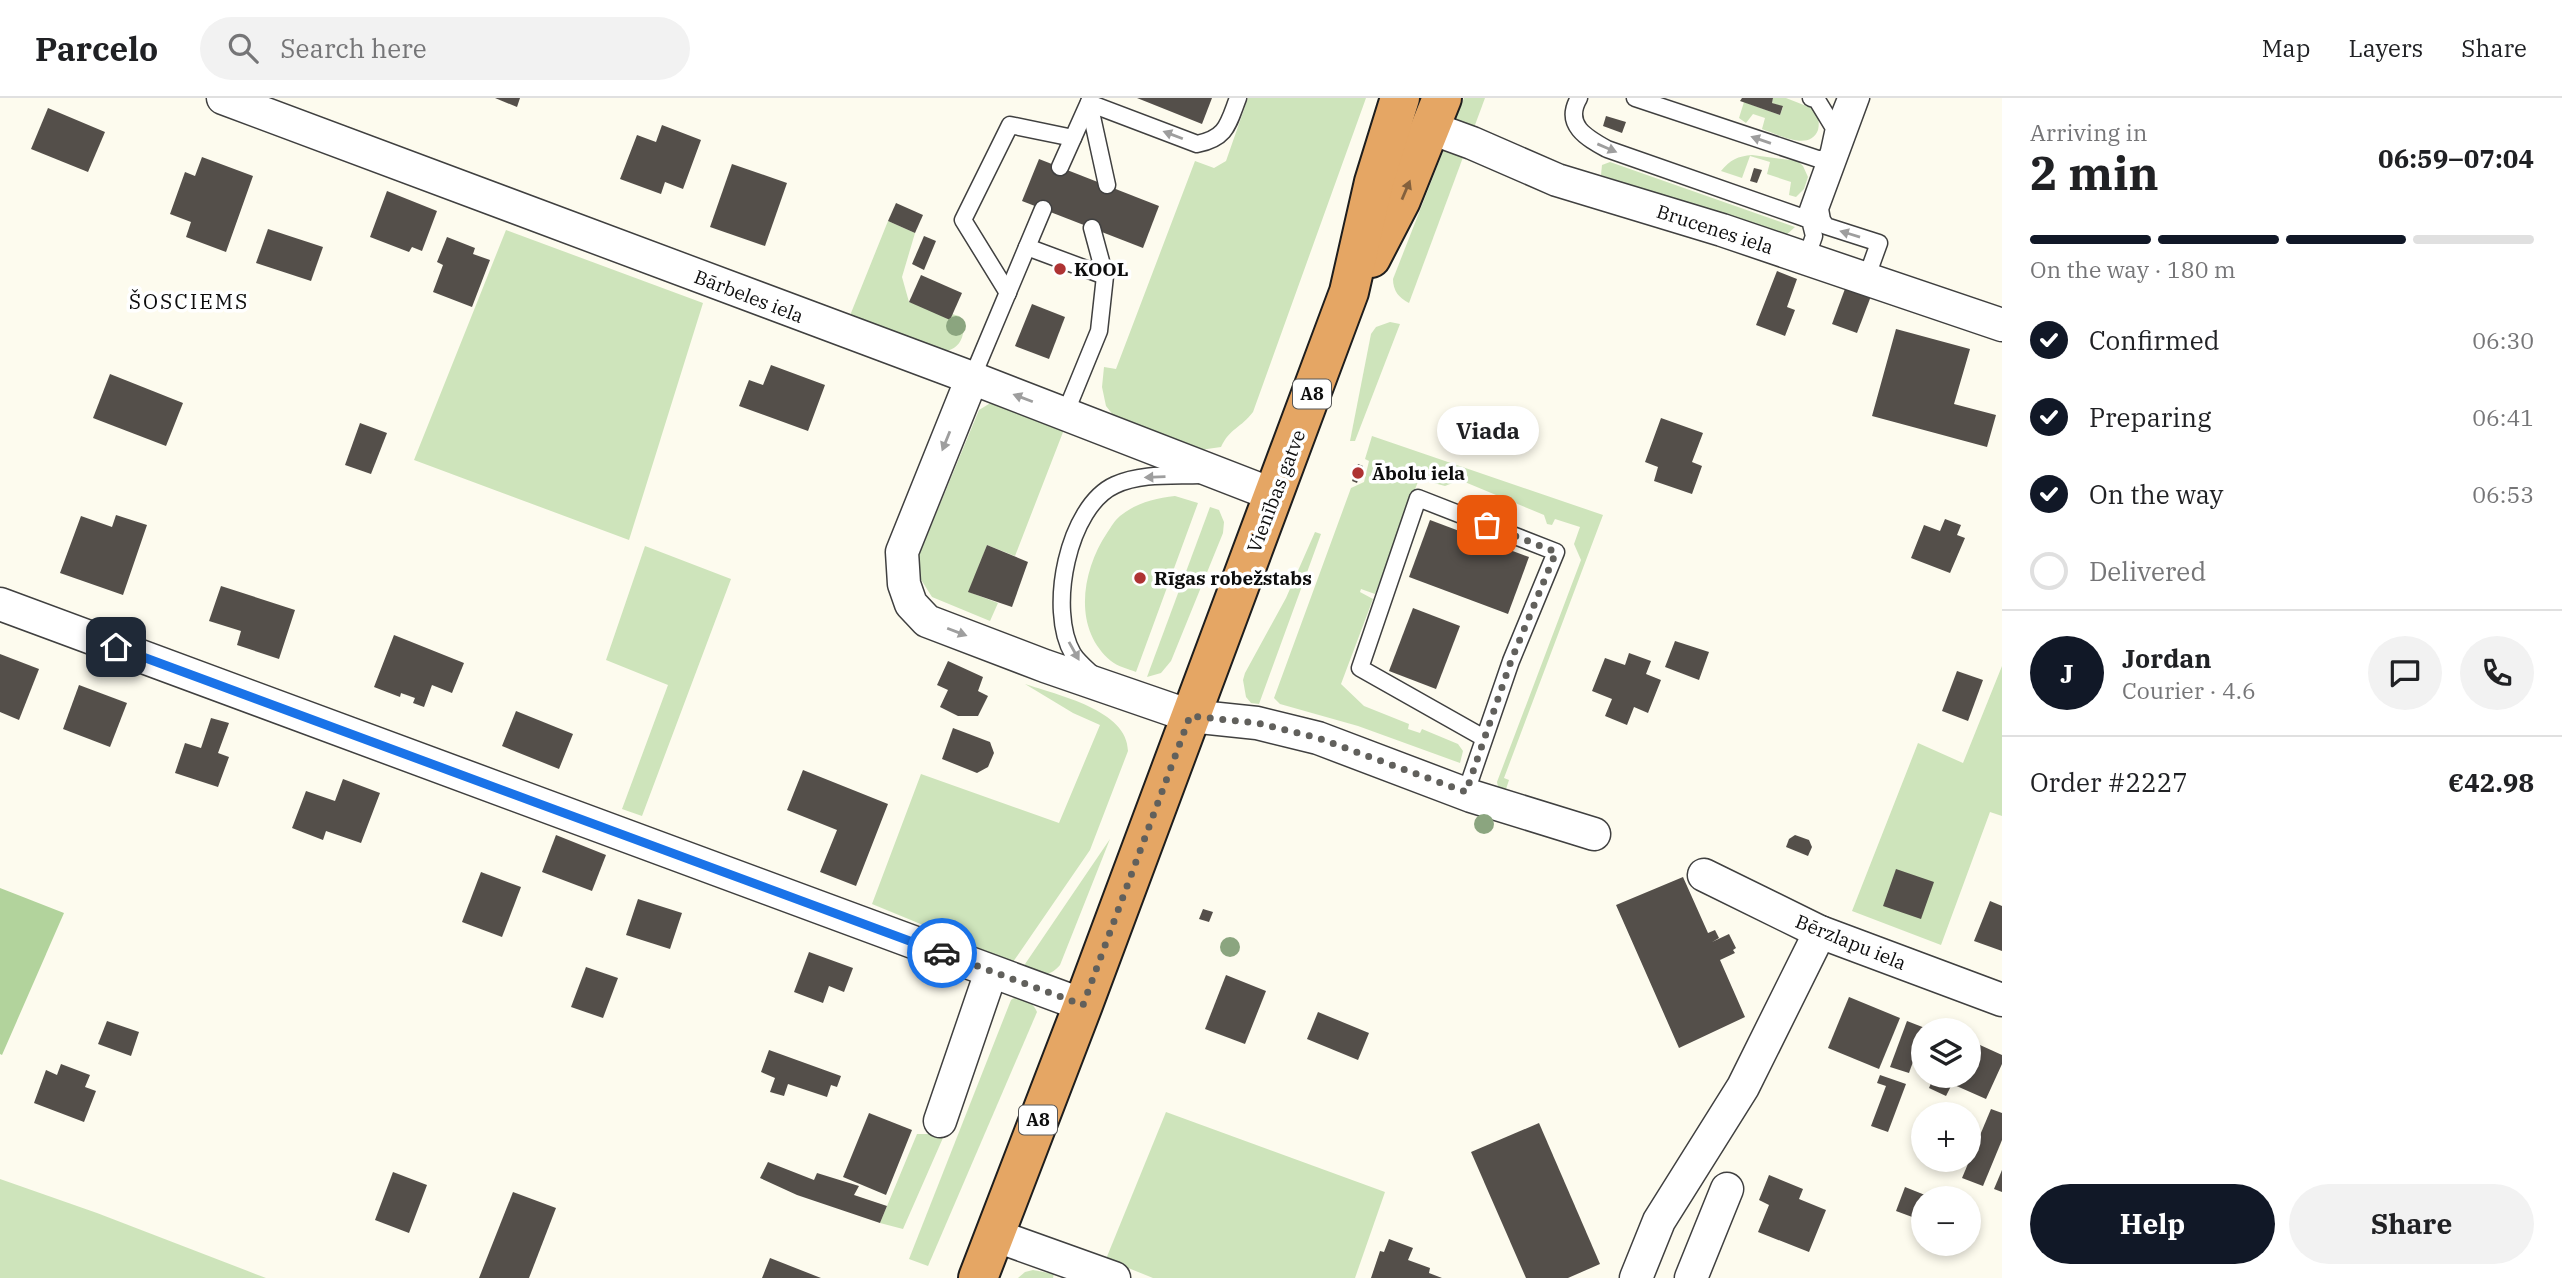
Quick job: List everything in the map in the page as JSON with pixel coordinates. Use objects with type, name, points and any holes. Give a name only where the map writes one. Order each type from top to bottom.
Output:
[{"type":"highway","name":"Vienības gatve","points":[[978,1278],[1275,495],[1349,292],[1374,182],[1400,98]]},
{"type":"highway","name":"Vienības gatve","points":[[1349,292],[1367,266],[1402,200],[1437,113]]},
{"type":"street","name":"Bārbeles iela","points":[[223,98],[972,378],[1275,495]]},
{"type":"street","name":"Brucenes iela","points":[[1437,113],[1556,180],[1806,258],[2002,325]]},
{"type":"street","points":[[972,378],[902,552],[904,584],[911,604],[927,621],[1045,666],[1190,716],[1257,723],[1318,738],[1471,796],[1594,834]]},
{"type":"street","points":[[0,604],[1083,1005]]},
{"type":"street","name":"Bērzlapu iela","points":[[1704,875],[1820,932],[2002,1000]]},
{"type":"street","points":[[1636,1278],[1659,1221],[1742,1087],[1820,932]]},
{"type":"street","points":[[940,1121],[991,972]]},
{"type":"street","points":[[1691,1278],[1727,1189]]},
{"type":"street","points":[[994,1235],[1114,1278]]},
{"type":"lane","points":[[1090,101],[1197,144],[1210,142],[1225,132],[1238,98]]},
{"type":"lane","points":[[1635,98],[1818,159],[1826,159]]},
{"type":"lane","points":[[1811,98],[1817,100],[1835,128]]},
{"type":"lane","points":[[1805,218],[1846,98]]},
{"type":"lane","points":[[1861,98],[1820,209],[1826,226],[1879,243],[1866,279]]},
{"type":"lane","points":[[1575,100],[1574,117],[1583,136],[1607,149],[1810,220],[1814,236],[1806,258]]},
{"type":"lane","points":[[1060,167],[1090,101]]},
{"type":"lane","points":[[1090,101],[1107,186]]},
{"type":"lane","points":[[1008,293],[963,220],[1010,125],[1073,138]]},
{"type":"lane","points":[[972,378],[1043,209]]},
{"type":"lane","points":[[1065,414],[1099,331],[1105,276],[1092,228]]},
{"type":"lane","points":[[1027,247],[1105,276]]},
{"type":"lane","points":[[1132,696],[1094,676],[1073,653],[1063,624],[1062,594],[1069,548],[1091,502],[1114,485],[1140,477],[1224,475]]},
{"type":"lane","points":[[1466,792],[1511,661],[1556,552],[1418,498],[1360,668],[1484,738]]},
{"type":"green space","points":[[1248,98],[1366,98],[1253,412],[1228,436],[1221,447],[1200,450],[1121,425],[1106,406],[1102,387],[1104,367],[1116,369],[1195,161],[1214,168],[1226,161]]},
{"type":"green space","points":[[1464,98],[1485,98],[1409,303],[1397,294],[1393,279]]},
{"type":"green space","points":[[1773,98],[1786,98],[1814,109],[1819,124],[1814,136],[1808,140],[1793,140],[1762,129],[1765,118],[1753,114],[1746,123],[1739,118],[1744,102],[1780,115],[1783,107],[1772,103]]},
{"type":"green space","points":[[1752,155],[1798,161],[1808,177],[1804,189],[1796,197],[1789,195],[1791,182],[1767,174],[1770,162],[1750,156],[1742,178],[1721,171],[1735,159]]},
{"type":"green space","points":[[1610,162],[1795,227],[1784,237],[1601,175],[1602,165]]},
{"type":"green space","points":[[888,221],[915,233],[902,277],[909,302],[959,316],[964,323],[962,338],[957,346],[943,352],[849,318]]},
{"type":"green space","points":[[506,230],[703,303],[629,540],[414,460]]},
{"type":"green space","points":[[1390,322],[1400,324],[1355,441],[1350,441],[1371,334],[1376,327]]},
{"type":"green space","points":[[997,399],[1065,427],[1015,556],[987,545],[969,592],[998,603],[990,621],[932,597],[920,578],[917,560],[979,410]]},
{"type":"green space","points":[[1372,436],[1603,515],[1504,778],[1509,780],[1504,795],[1499,792],[1497,782],[1581,560],[1574,544],[1580,527],[1555,519],[1552,525],[1547,524],[1544,515],[1460,480],[1445,486],[1419,479],[1375,594],[1361,589],[1360,592],[1373,599],[1341,684],[1364,706],[1409,724],[1408,729],[1420,733],[1422,729],[1458,744],[1463,751],[1460,763],[1358,726],[1280,704],[1274,698],[1351,488],[1364,482],[1369,461],[1365,459]]},
{"type":"green space","points":[[1175,496],[1198,503],[1136,672],[1111,661],[1090,633],[1085,599],[1087,581],[1098,548],[1118,518],[1146,502]]},
{"type":"green space","points":[[1210,507],[1219,510],[1224,522],[1223,533],[1171,661],[1161,673],[1147,677]]},
{"type":"green space","points":[[1315,532],[1321,534],[1259,704],[1251,703],[1246,697],[1243,680],[1245,673],[1286,598]]},
{"type":"green space","points":[[645,546],[731,579],[642,816],[622,809],[668,685],[606,660]]},
{"type":"green space","points":[[2002,666],[2002,816],[1990,812],[1941,945],[1852,911],[1918,743],[1963,763]]},
{"type":"green space","points":[[1025,684],[1072,699],[1104,715],[1125,737],[1128,751],[1090,850],[1013,962],[872,904],[921,774],[1059,823],[1100,725],[1073,713]]},
{"type":"green space","points":[[1110,839],[1060,965],[1047,974],[1021,970]]},
{"type":"green space","points":[[0,888],[64,913],[2,1055],[0,1054]]},
{"type":"green space","points":[[1017,996],[1034,1006],[1037,1012],[928,1266],[909,1259],[1011,1000]]},
{"type":"green space","points":[[1166,1112],[1385,1192],[1355,1278],[1153,1278],[1106,1259]]},
{"type":"green space","points":[[946,1131],[903,1229],[880,1223],[917,1134]]},
{"type":"green space","points":[[0,1179],[97,1213],[266,1278],[0,1278]]},
{"type":"green space","points":[[1033,1270],[1054,1274],[1053,1278],[1018,1278]]},
{"type":"building","points":[[495,98],[520,98],[517,107]]},
{"type":"building","points":[[1137,98],[1212,98],[1202,124]]},
{"type":"building","points":[[1742,98],[1773,98],[1772,103],[1783,106],[1780,115],[1740,101]]},
{"type":"building","points":[[48,108],[105,132],[88,172],[31,149]]},
{"type":"building","points":[[1606,116],[1626,122],[1622,133],[1603,126]]},
{"type":"building","points":[[662,125],[701,140],[683,189],[665,182],[661,194],[620,179],[637,135],[656,142]]},
{"type":"building","points":[[202,157],[253,176],[226,252],[186,237],[191,222],[170,214],[185,172],[195,176]]},
{"type":"building","points":[[1039,159],[1159,206],[1143,248],[1022,201]]},
{"type":"building","points":[[732,164],[787,183],[765,246],[710,227]]},
{"type":"building","points":[[1754,168],[1762,170],[1757,183],[1750,181]]},
{"type":"building","points":[[387,191],[437,211],[422,251],[412,247],[409,252],[370,237]]},
{"type":"building","points":[[896,203],[923,215],[915,233],[888,221]]},
{"type":"building","points":[[268,229],[323,247],[311,281],[256,263]]},
{"type":"building","points":[[924,236],[936,241],[924,270],[912,264]]},
{"type":"building","points":[[447,237],[475,248],[473,254],[490,260],[472,307],[433,292],[443,265],[437,262]]},
{"type":"building","points":[[1777,271],[1797,279],[1787,307],[1795,310],[1785,336],[1756,325]]},
{"type":"building","points":[[921,275],[962,293],[950,320],[909,302]]},
{"type":"building","points":[[1846,286],[1871,296],[1857,333],[1832,324]]},
{"type":"building","points":[[1032,304],[1065,317],[1049,359],[1015,346]]},
{"type":"building","points":[[1896,329],[1970,349],[1954,404],[1996,415],[1987,447],[1872,416]]},
{"type":"building","points":[[771,365],[825,385],[808,431],[739,406],[749,380],[763,385]]},
{"type":"building","points":[[110,374],[183,403],[166,446],[93,418]]},
{"type":"building","points":[[1661,418],[1703,433],[1692,462],[1702,466],[1692,494],[1654,481],[1658,467],[1645,462]]},
{"type":"building","points":[[360,423],[387,433],[371,474],[345,465]]},
{"type":"building","name":"Ābolu iela","points":[[1358,464],[1363,466],[1357,483],[1352,481]]},
{"type":"building","points":[[116,515],[147,525],[123,595],[60,573],[81,516],[112,527]]},
{"type":"building","points":[[1945,519],[1961,525],[1957,535],[1965,538],[1950,573],[1911,558],[1924,525],[1940,531]]},
{"type":"building","points":[[1430,520],[1529,557],[1508,614],[1409,577]]},
{"type":"building","points":[[987,545],[1028,562],[1012,607],[968,592]]},
{"type":"building","points":[[221,586],[295,610],[279,659],[237,645],[241,631],[209,621]]},
{"type":"building","points":[[1413,608],[1460,626],[1436,689],[1389,671]]},
{"type":"building","points":[[394,635],[464,663],[452,693],[432,685],[424,707],[413,703],[415,698],[401,693],[400,697],[374,687]]},
{"type":"building","points":[[1675,641],[1709,652],[1699,680],[1665,667]]},
{"type":"building","points":[[1629,653],[1651,661],[1646,674],[1661,680],[1648,713],[1634,707],[1627,725],[1605,716],[1612,699],[1592,691],[1605,658],[1625,665]]},
{"type":"building","points":[[0,654],[39,669],[19,720],[0,712]]},
{"type":"building","points":[[948,661],[983,677],[978,691],[988,696],[978,716],[958,716],[940,707],[948,690],[937,685]]},
{"type":"building","points":[[1957,671],[1983,680],[1968,721],[1942,711]]},
{"type":"building","points":[[79,685],[127,703],[110,747],[63,729]]},
{"type":"building","points":[[516,711],[573,734],[559,769],[502,746]]},
{"type":"building","points":[[211,718],[229,723],[218,753],[229,757],[218,787],[175,773],[185,743],[201,748]]},
{"type":"building","points":[[953,728],[990,742],[994,753],[988,767],[977,773],[942,759]]},
{"type":"building","points":[[803,770],[888,804],[856,886],[820,872],[837,830],[787,810]]},
{"type":"building","points":[[343,779],[380,793],[361,843],[326,831],[323,840],[292,828],[306,791],[335,801]]},
{"type":"building","points":[[556,835],[606,855],[592,891],[542,872]]},
{"type":"building","points":[[1795,835],[1809,840],[1812,847],[1808,856],[1786,847],[1789,839]]},
{"type":"building","points":[[1896,869],[1934,882],[1921,919],[1883,906]]},
{"type":"building","points":[[481,872],[521,887],[502,937],[462,922]]},
{"type":"building","points":[[1683,877],[1708,933],[1715,930],[1719,938],[1712,942],[1729,934],[1736,948],[1733,950],[1735,953],[1720,960],[1745,1017],[1679,1048],[1616,905]]},
{"type":"building","points":[[638,899],[682,913],[670,949],[626,935]]},
{"type":"building","points":[[1990,901],[2002,906],[2002,951],[1974,941]]},
{"type":"building","points":[[1203,909],[1213,912],[1209,922],[1199,919]]},
{"type":"building","points":[[809,952],[853,968],[844,992],[829,986],[823,1003],[794,992]]},
{"type":"building","points":[[586,967],[618,978],[603,1018],[571,1007]]},
{"type":"building","points":[[1226,975],[1266,991],[1245,1044],[1205,1029]]},
{"type":"building","points":[[1849,997],[1900,1018],[1879,1069],[1828,1048]]},
{"type":"building","points":[[1318,1012],[1369,1033],[1358,1060],[1307,1039]]},
{"type":"building","points":[[107,1021],[139,1032],[131,1056],[98,1044]]},
{"type":"building","points":[[1907,1021],[1911,1023],[1909,1073],[1890,1067]]},
{"type":"building","points":[[1981,1045],[2002,1055],[2002,1064],[1986,1099],[1961,1088],[1981,1088]]},
{"type":"building","points":[[769,1050],[841,1076],[837,1087],[831,1085],[827,1097],[788,1084],[784,1096],[770,1092],[775,1078],[761,1072]]},
{"type":"building","points":[[61,1064],[90,1075],[85,1087],[96,1091],[84,1122],[34,1103],[46,1070],[57,1075]]},
{"type":"building","points":[[1880,1075],[1906,1084],[1888,1132],[1871,1126],[1886,1086],[1877,1083]]},
{"type":"building","points":[[1929,1088],[1950,1088],[1946,1096]]},
{"type":"building","points":[[1991,1109],[2002,1113],[2002,1140],[1983,1186],[1962,1178],[1965,1172],[1981,1172],[1981,1133]]},
{"type":"building","points":[[869,1113],[912,1130],[886,1195],[843,1177]]},
{"type":"building","points":[[1539,1123],[1600,1264],[1568,1278],[1526,1278],[1471,1152]]},
{"type":"building","points":[[768,1162],[814,1180],[817,1173],[859,1186],[854,1195],[887,1206],[880,1223],[797,1195],[760,1178]]},
{"type":"building","points":[[2002,1170],[2002,1192],[1994,1189]]},
{"type":"building","points":[[393,1172],[427,1185],[409,1233],[375,1220]]},
{"type":"building","points":[[1769,1175],[1803,1189],[1799,1199],[1826,1210],[1809,1252],[1758,1232],[1769,1205],[1759,1200]]},
{"type":"building","points":[[1905,1187],[1911,1189],[1911,1217],[1896,1211]]},
{"type":"building","points":[[513,1192],[556,1208],[529,1278],[479,1278]]},
{"type":"building","points":[[1389,1239],[1413,1248],[1408,1260],[1430,1268],[1429,1273],[1442,1278],[1371,1278],[1380,1251],[1384,1252]]},
{"type":"building","points":[[770,1258],[821,1278],[762,1278]]},
{"type":"way so far","points":[[942,953],[1083,1005],[1190,716],[1257,723],[1318,738],[1466,792],[1511,661],[1556,552],[1487,525]]},
{"type":"place","name":"KOOL","points":[[1060,269]]},
{"type":"place","name":"Ābolu iela","points":[[1358,473]]},
{"type":"place","name":"Viada","points":[[1487,525]]},
{"type":"place","name":"Rīgas robežstabs","points":[[1140,578]]},
{"type":"district","name":"ŠOSCIEMS","points":[[189,302]]},
{"type":"route","points":[[116,647],[942,953]]}]
